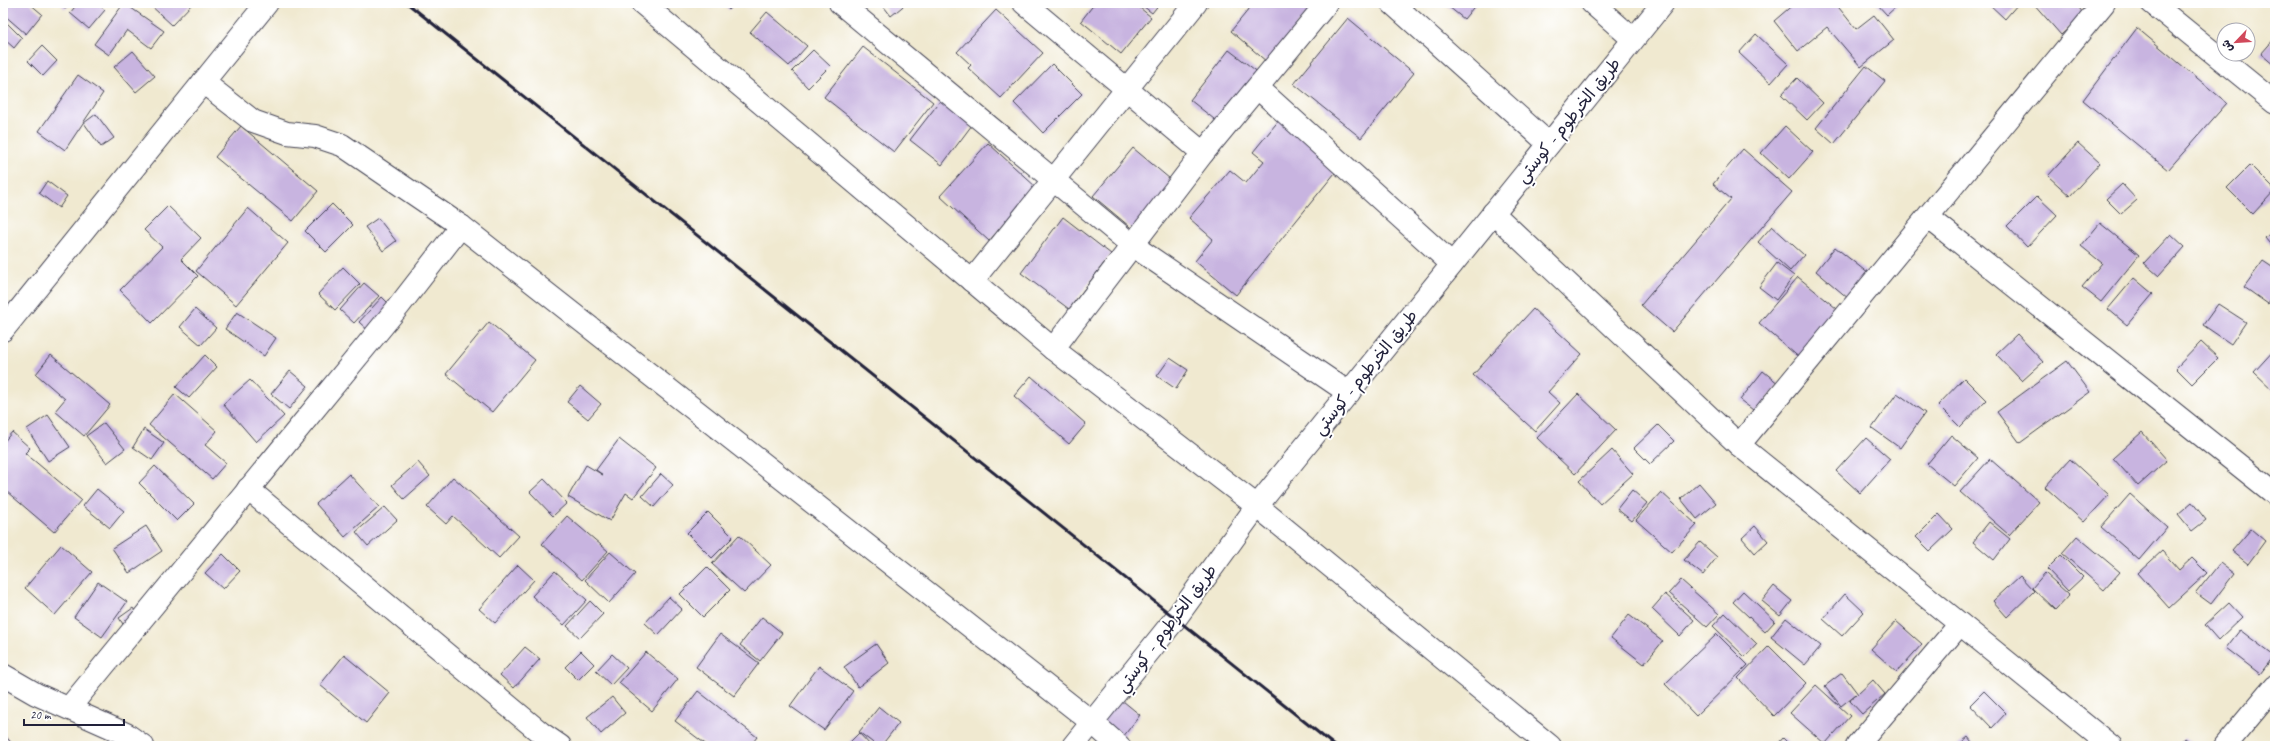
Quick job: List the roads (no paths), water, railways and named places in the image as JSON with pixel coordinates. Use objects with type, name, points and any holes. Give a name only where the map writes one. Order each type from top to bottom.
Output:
[{"type":"main road","points":[[3,330],[268,3]]},
{"type":"main road","points":[[642,3],[1053,349],[1257,506],[1550,746]]},
{"type":"main road","points":[[840,3],[1132,245],[1349,393]]},
{"type":"main road","points":[[972,281],[1196,3]]},
{"type":"main road","points":[[1053,349],[1203,153],[1327,3]]},
{"type":"main road","points":[[1392,3],[1549,144]]},
{"type":"main road","points":[[1592,3],[1633,39]]},
{"type":"main road","name":"طريق الخرطوم - كوستي","points":[[1073,746],[1176,618],[1257,506],[1662,3]]},
{"type":"main road","points":[[1739,445],[2104,3]]},
{"type":"main road","points":[[2152,3],[2275,103]]},
{"type":"main road","points":[[1038,7],[1126,88],[1203,153]]},
{"type":"main road","points":[[203,82],[253,121],[287,133],[315,136],[342,145],[462,226],[1093,723],[1119,746]]},
{"type":"main road","points":[[1258,88],[1452,264]]},
{"type":"main road","points":[[1493,213],[1739,445],[2111,746]]},
{"type":"main road","points":[[1928,217],[2275,494]]},
{"type":"main road","points":[[69,708],[399,306],[462,226]]},
{"type":"main road","points":[[248,490],[536,740],[560,746]]},
{"type":"main road","points":[[1857,746],[1960,624]]},
{"type":"main road","points":[[3,675],[23,687],[126,734],[143,746]]},
{"type":"main road","points":[[2225,746],[2275,686]]},
{"type":"railway","points":[[407,3],[1335,746]]}]
